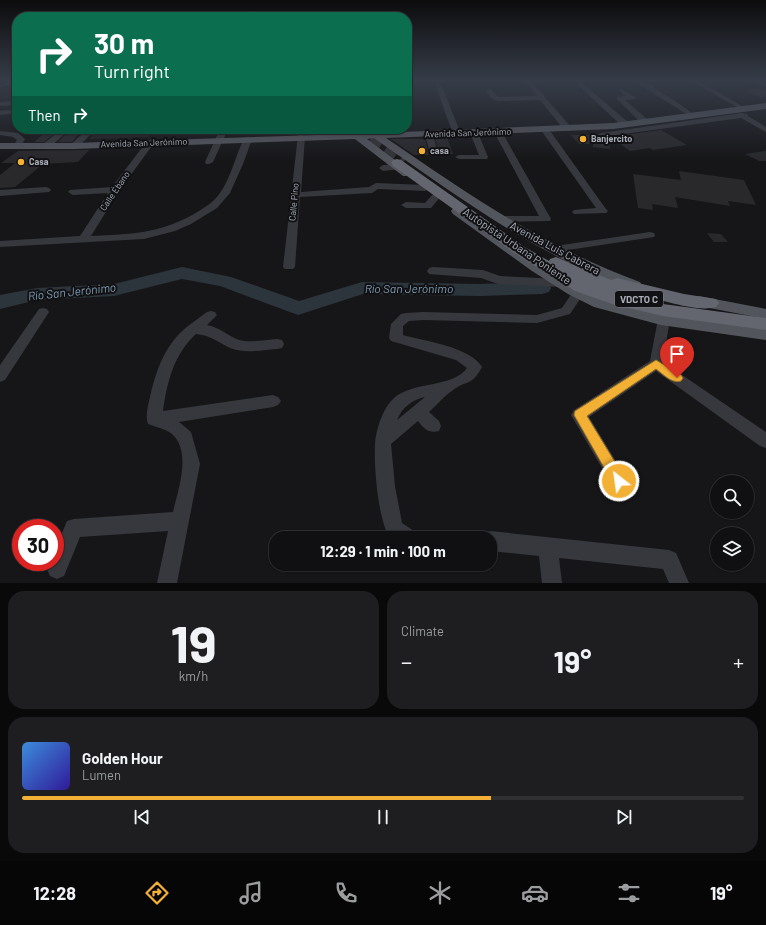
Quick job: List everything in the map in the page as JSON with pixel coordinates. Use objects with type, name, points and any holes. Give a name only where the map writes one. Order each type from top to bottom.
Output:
[{"type":"highway","name":"Autopista Urbana Poniente","points":[[399,160],[550,263],[573,276],[616,293],[691,308],[766,319]]},
{"type":"highway","name":"Autopista Urbana Poniente","points":[[399,160],[563,281],[622,301],[693,315],[766,324]]},
{"type":"highway","points":[[525,245],[553,254],[598,276],[638,289],[684,300],[710,303]]},
{"type":"highway","points":[[553,254],[580,274],[629,292],[690,304],[746,311]]},
{"type":"highway","points":[[583,264],[598,276]]},
{"type":"highway","points":[[563,281],[629,312]]},
{"type":"main road","name":"Avenida San Jerónimo","points":[[370,134],[429,135],[568,130],[626,125],[690,116],[742,112],[761,107]]},
{"type":"main road","name":"Avenida San Jerónimo","points":[[0,146],[74,146],[301,137],[327,134]]},
{"type":"main road","name":"Avenida Luis Cabrera","points":[[356,134],[378,153],[399,160],[501,219],[553,254],[636,285],[710,303],[766,314]]},
{"type":"main road","name":"Avenida Luis Cabrera","points":[[376,135],[431,192],[481,230],[563,281],[578,293],[598,302],[629,312],[664,319],[766,334]]},
{"type":"main road","points":[[378,153],[399,160]]},
{"type":"street","points":[[447,107],[457,134]]},
{"type":"street","points":[[549,107],[568,130]]},
{"type":"street","points":[[606,107],[626,125]]},
{"type":"street","points":[[629,107],[645,122]]},
{"type":"street","points":[[675,107],[690,116]]},
{"type":"street","points":[[735,107],[766,130]]},
{"type":"street","points":[[0,113],[12,112]]},
{"type":"street","points":[[601,135],[742,112]]},
{"type":"street","points":[[545,130],[603,211],[577,212]]},
{"type":"street","points":[[498,132],[546,219],[501,219]]},
{"type":"street","points":[[0,133],[16,135],[21,139],[17,146]]},
{"type":"street","points":[[459,157],[484,157],[474,133]]},
{"type":"street","points":[[46,146],[60,134]]},
{"type":"street","points":[[74,146],[87,134]]},
{"type":"street","points":[[210,162],[222,134]]},
{"type":"street","points":[[429,135],[434,153]]},
{"type":"street","name":"Calle Pino","points":[[289,267],[301,137]]},
{"type":"street","points":[[0,244],[144,236],[171,229],[214,206],[225,193],[239,164],[248,139]]},
{"type":"street","name":"Calle Ébano","points":[[83,240],[115,190],[150,143]]},
{"type":"street","points":[[382,168],[399,160]]},
{"type":"street","points":[[295,195],[372,190],[376,186],[431,192],[428,206],[406,206]]},
{"type":"street","points":[[0,193],[46,190]]},
{"type":"street","points":[[73,192],[115,190]]},
{"type":"street","points":[[553,254],[650,235]]},
{"type":"street","points":[[433,271],[482,274],[498,280],[563,281]]},
{"type":"street","points":[[399,531],[395,528],[389,509],[383,441],[391,416],[400,402],[420,391],[449,385],[463,379],[473,373],[475,367],[461,356],[396,338],[397,324],[406,317],[422,316],[537,319],[566,311],[578,293]]},
{"type":"street","points":[[0,376],[43,312]]},
{"type":"street","points":[[154,419],[159,391],[171,355],[181,340],[211,315]]},
{"type":"street","points":[[619,481],[579,415],[656,364],[664,319]]},
{"type":"street","points":[[194,329],[209,330],[235,344],[240,345],[277,344]]},
{"type":"street","points":[[656,364],[766,442]]},
{"type":"street","points":[[383,441],[449,385]]},
{"type":"street","points":[[154,419],[273,401]]},
{"type":"street","points":[[420,410],[424,418],[433,426]]},
{"type":"street","points":[[154,419],[176,428],[185,437],[192,464],[167,583]]},
{"type":"street","points":[[64,552],[74,528],[180,521]]},
{"type":"street","points":[[497,542],[669,560],[679,583]]},
{"type":"street","points":[[548,546],[552,583]]},
{"type":"shaded area","points":[[94,134],[151,134],[148,137],[89,139]]},
{"type":"building","points":[[661,130],[687,145],[653,150],[650,148],[630,151],[611,137]]},
{"type":"building","points":[[43,134],[54,134],[44,142],[34,142]]},
{"type":"building","points":[[66,134],[78,134],[72,142],[58,142]]},
{"type":"building","points":[[571,135],[591,135],[594,138],[609,137],[610,149],[593,147],[593,144],[579,144]]},
{"type":"building","points":[[447,137],[453,154],[439,155],[435,138]]},
{"type":"building","points":[[391,139],[425,139],[429,155],[414,155]]},
{"type":"building","points":[[89,150],[78,162],[43,164],[15,187],[0,188],[0,175],[15,163],[1,163],[18,151]]},
{"type":"building","points":[[766,151],[766,161],[759,161],[745,154]]},
{"type":"building","points":[[679,171],[744,180],[756,205],[728,201],[730,206],[675,197],[678,208],[652,204],[653,210],[638,208],[633,174],[681,180]]},
{"type":"building","points":[[707,233],[721,234],[728,242],[714,242]]},
{"type":"waterway","name":"Río San Jerónimo","points":[[0,302],[37,294],[114,290],[182,273],[224,281],[298,308],[362,288],[480,290],[542,288]]},
{"type":"tunnel","points":[[368,134],[374,138]]},
{"type":"tunnel","points":[[372,137],[405,160]]},
{"type":"place","name":"Banjercito","points":[[583,139]]},
{"type":"place","name":"casa","points":[[422,151]]},
{"type":"place","name":"Casa","points":[[21,162]]},
{"type":"route","points":[[619,481],[579,415],[656,364],[677,378]]}]
